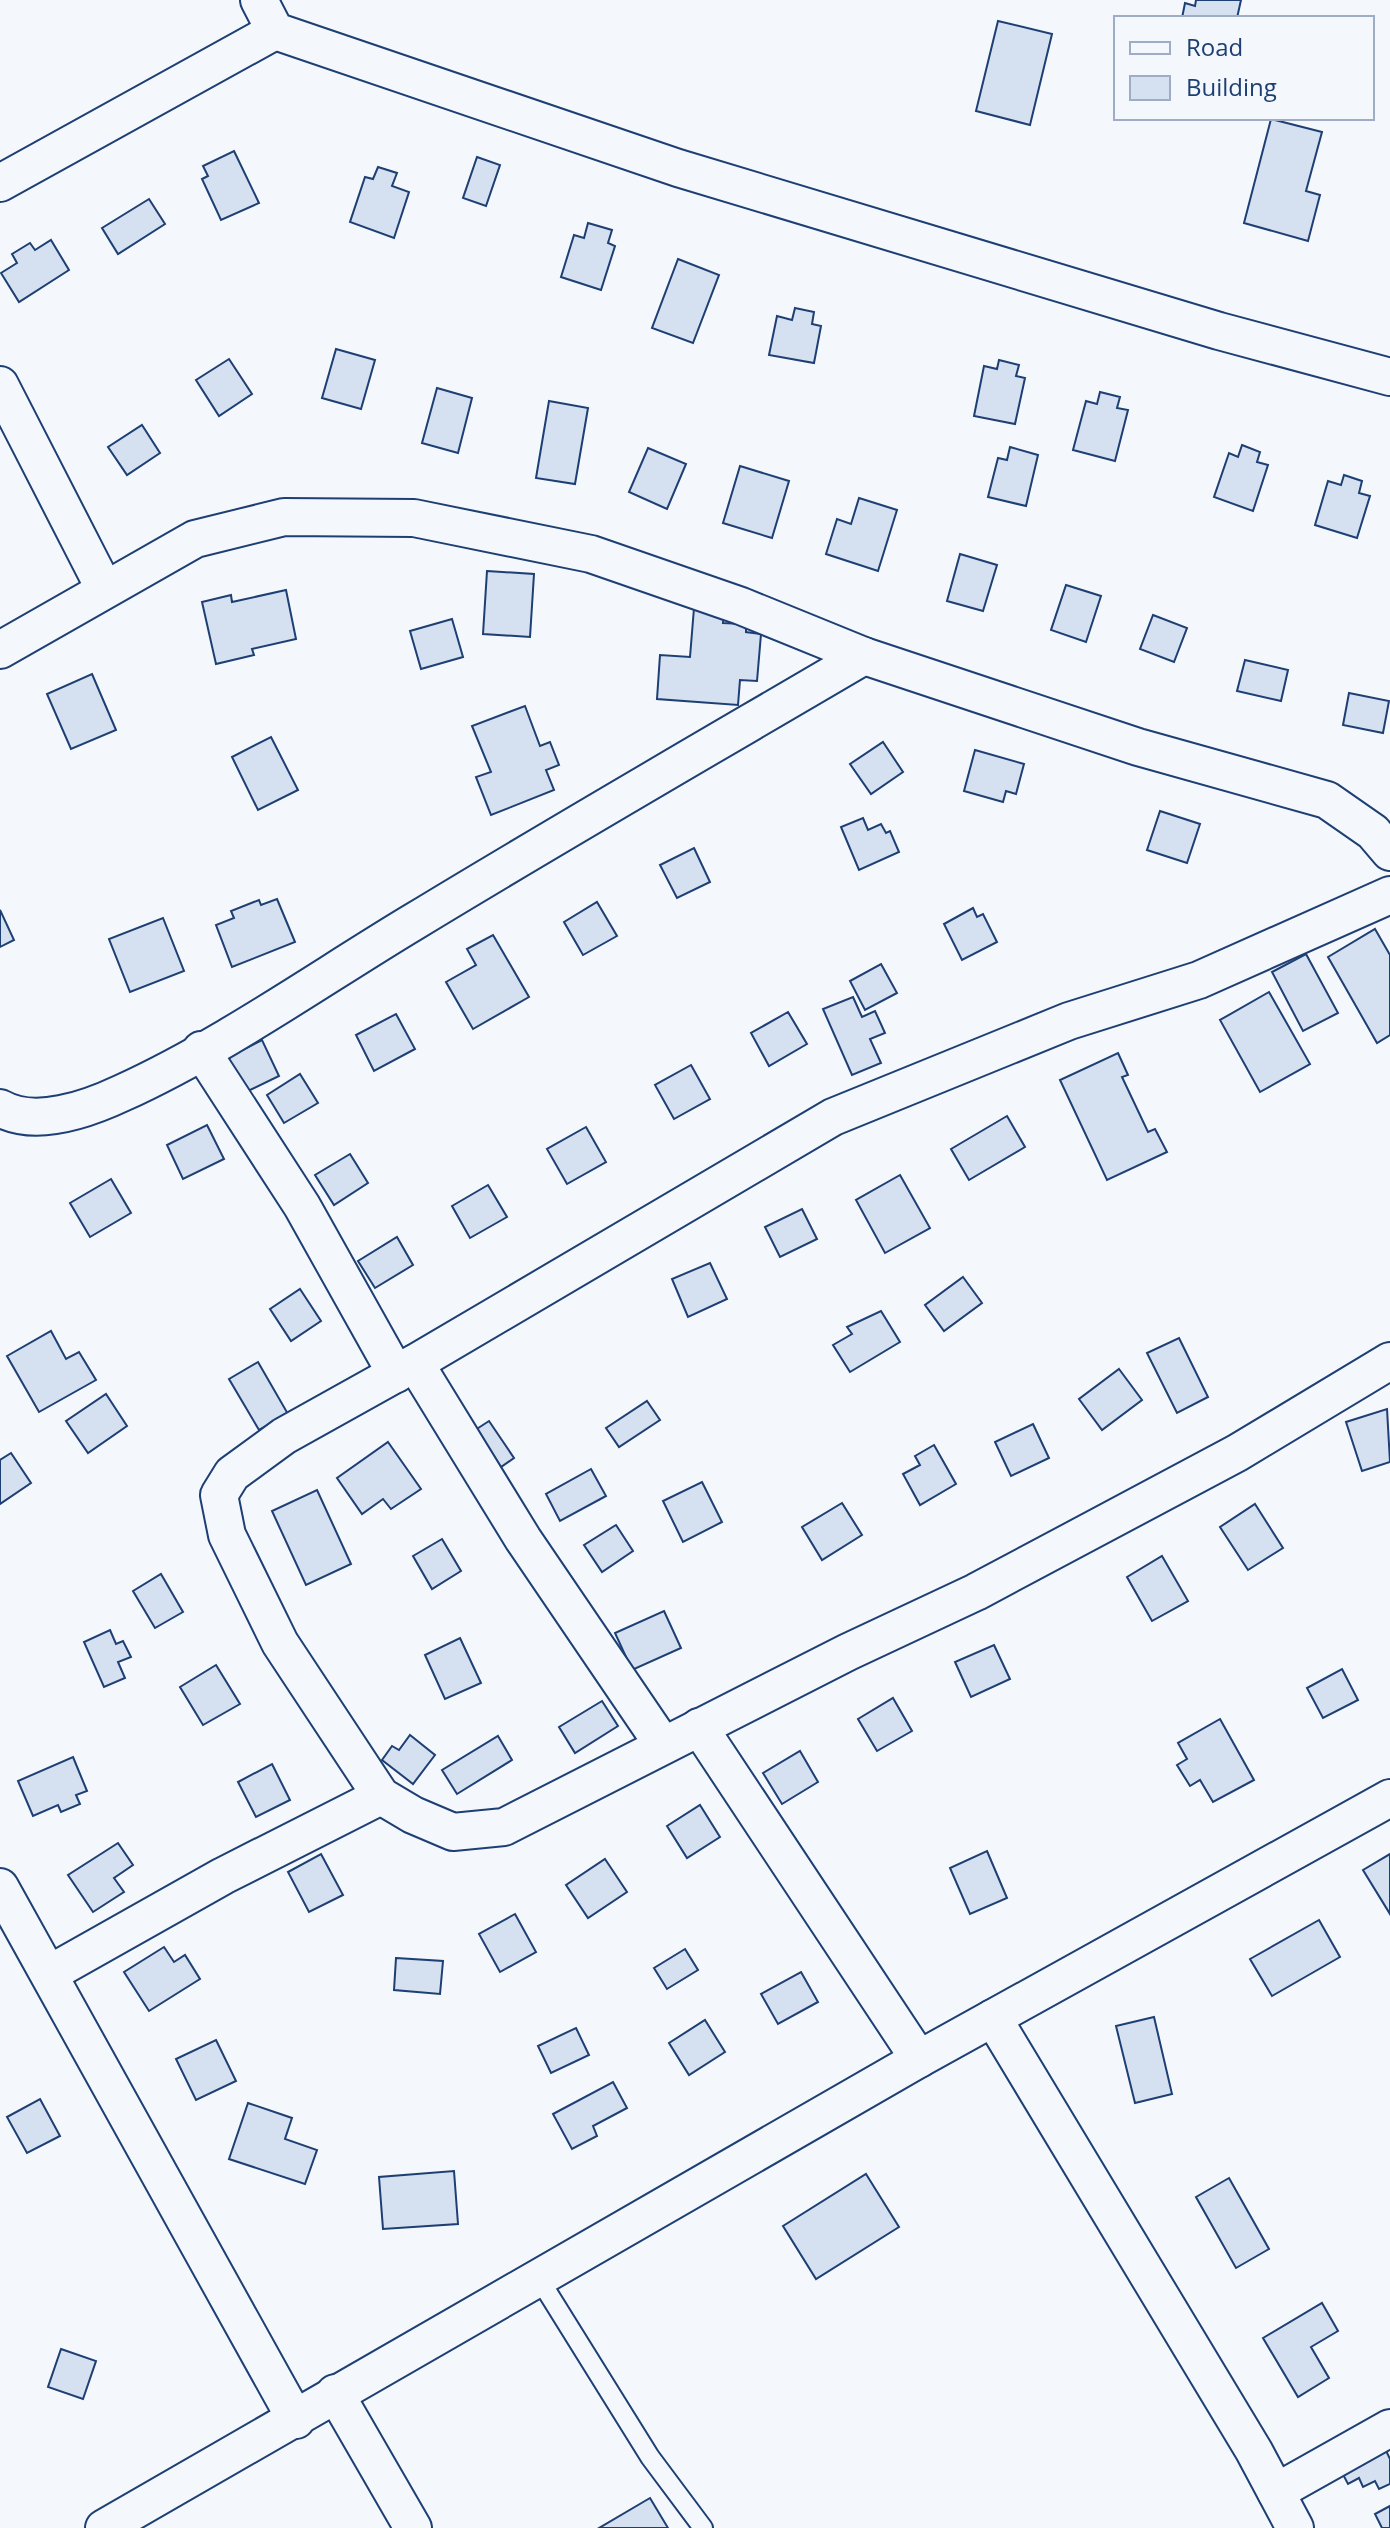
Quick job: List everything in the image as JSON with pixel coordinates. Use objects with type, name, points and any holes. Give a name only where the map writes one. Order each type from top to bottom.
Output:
[{"type":"street","points":[[0,183],[267,15],[678,168],[1219,331],[1390,377]]},
{"type":"street","points":[[0,385],[104,588]]},
{"type":"street","points":[[0,650],[104,588],[195,539],[233,527],[284,517],[414,518],[591,554],[741,606],[864,656],[1138,747],[1327,800],[1373,832],[1390,852]]},
{"type":"street","points":[[0,1108],[26,1117],[65,1113],[121,1094],[201,1050],[535,848],[864,656]]},
{"type":"street","points":[[1390,895],[1199,980],[1069,1021],[968,1059],[833,1117],[406,1368],[284,1436],[232,1474],[219,1495],[227,1535],[280,1643],[381,1796],[413,1815],[453,1832],[504,1827],[699,1727],[976,1592],[1237,1453],[1390,1361]]},
{"type":"street","points":[[201,1050],[406,1368],[663,1745]]},
{"type":"street","points":[[699,1727],[919,2059]]},
{"type":"street","points":[[49,1974],[223,1876],[381,1796]]},
{"type":"street","points":[[104,2528],[919,2059],[1390,1798]]},
{"type":"street","points":[[3,1901],[49,1974],[296,2420]]},
{"type":"street","points":[[993,2018],[1295,2528]]},
{"type":"street","points":[[335,2393],[413,2528]]},
{"type":"street","points":[[1276,2492],[1390,2428]]},
{"type":"lane","points":[[538,2277],[650,2457],[703,2528]]},
{"type":"building","points":[[1196,0],[1241,0],[1237,16],[1182,16],[1185,3],[1195,6]]},
{"type":"building","points":[[998,21],[1052,34],[1030,125],[976,111]]},
{"type":"building","points":[[1271,120],[1322,132],[1306,191],[1320,195],[1308,241],[1244,223]]},
{"type":"building","points":[[234,151],[259,203],[221,220],[202,179],[208,176],[203,166]]},
{"type":"building","points":[[477,157],[500,165],[486,206],[463,198]]},
{"type":"building","points":[[378,167],[397,173],[392,186],[409,192],[394,238],[350,222],[365,177],[373,179]]},
{"type":"building","points":[[149,199],[165,224],[118,254],[102,228]]},
{"type":"building","points":[[588,223],[612,230],[608,243],[615,246],[601,290],[561,277],[574,235],[584,238]]},
{"type":"building","points":[[51,240],[69,270],[19,302],[1,273],[17,263],[12,254],[30,243],[35,250]]},
{"type":"building","points":[[678,259],[719,275],[693,343],[652,328]]},
{"type":"building","points":[[795,308],[814,312],[812,324],[821,326],[814,363],[769,355],[777,316],[792,320]]},
{"type":"building","points":[[336,349],[375,360],[361,409],[322,398]]},
{"type":"building","points":[[229,359],[252,394],[219,416],[196,380]]},
{"type":"building","points":[[999,360],[1019,365],[1016,376],[1025,378],[1015,424],[974,416],[984,366],[997,369]]},
{"type":"building","points":[[437,388],[472,398],[458,453],[422,443]]},
{"type":"building","points":[[1100,392],[1120,397],[1117,408],[1128,410],[1115,461],[1073,450],[1086,401],[1097,404]]},
{"type":"building","points":[[549,401],[588,408],[575,484],[536,478]]},
{"type":"building","points":[[142,425],[160,453],[127,475],[108,447]]},
{"type":"building","points":[[1242,445],[1260,452],[1257,462],[1268,465],[1253,511],[1214,497],[1229,453],[1238,457]]},
{"type":"building","points":[[1010,447],[1038,455],[1026,506],[988,497],[998,458],[1007,460]]},
{"type":"building","points":[[648,448],[686,464],[667,509],[629,492]]},
{"type":"building","points":[[740,466],[789,481],[772,538],[723,523]]},
{"type":"building","points":[[1344,475],[1362,481],[1359,493],[1370,496],[1357,538],[1315,525],[1328,481],[1341,485]]},
{"type":"building","points":[[859,498],[897,510],[878,571],[826,554],[837,519],[851,524]]},
{"type":"building","points":[[960,554],[997,565],[983,611],[947,601]]},
{"type":"building","points":[[487,571],[534,574],[530,637],[483,634]]},
{"type":"building","points":[[1066,585],[1101,596],[1086,642],[1051,630]]},
{"type":"building","points":[[286,590],[296,639],[252,649],[254,655],[216,664],[202,602],[231,595],[232,602]]},
{"type":"building","points":[[694,608],[724,611],[723,623],[746,624],[746,632],[761,634],[757,681],[740,680],[738,705],[657,699],[660,655],[690,657]]},
{"type":"building","points":[[1153,615],[1187,628],[1174,662],[1140,649]]},
{"type":"building","points":[[452,619],[463,657],[421,669],[410,631]]},
{"type":"building","points":[[1245,660],[1288,670],[1281,701],[1237,691]]},
{"type":"building","points":[[92,674],[116,730],[71,749],[47,694]]},
{"type":"building","points":[[1349,693],[1389,701],[1383,733],[1343,725]]},
{"type":"building","points":[[525,706],[540,746],[550,742],[559,765],[546,770],[554,790],[491,815],[476,777],[491,772],[472,726]]},
{"type":"building","points":[[271,737],[298,790],[258,810],[232,757]]},
{"type":"building","points":[[883,742],[903,772],[871,794],[850,764]]},
{"type":"building","points":[[975,750],[1024,764],[1016,794],[1006,791],[1003,802],[964,791]]},
{"type":"building","points":[[1160,811],[1200,824],[1187,863],[1147,850]]},
{"type":"building","points":[[863,818],[868,830],[881,824],[886,833],[890,831],[899,852],[859,870],[841,827]]},
{"type":"building","points":[[694,848],[710,882],[677,898],[660,865]]},
{"type":"building","points":[[277,899],[295,942],[232,967],[216,925],[234,918],[231,911],[259,900],[261,905]]},
{"type":"building","points":[[597,902],[617,936],[583,955],[564,922]]},
{"type":"building","points":[[973,908],[977,917],[983,914],[997,942],[962,960],[944,924]]},
{"type":"building","points":[[0,910],[14,940],[0,947]]},
{"type":"building","points":[[163,918],[184,971],[130,992],[109,939]]},
{"type":"building","points":[[1375,929],[1390,955],[1390,1035],[1377,1043],[1328,957]]},
{"type":"building","points":[[493,935],[529,997],[473,1029],[446,982],[476,965],[467,949]]},
{"type":"building","points":[[1306,954],[1338,1013],[1303,1031],[1272,972]]},
{"type":"building","points":[[881,964],[897,993],[865,1010],[850,981]]},
{"type":"building","points":[[1269,992],[1310,1064],[1260,1092],[1220,1020]]},
{"type":"building","points":[[853,997],[862,1017],[875,1011],[885,1033],[870,1039],[881,1063],[852,1075],[823,1009]]},
{"type":"building","points":[[788,1012],[807,1044],[769,1066],[751,1033]]},
{"type":"building","points":[[396,1014],[415,1049],[374,1071],[356,1035]]},
{"type":"building","points":[[237,1038],[243,1050],[262,1040],[279,1076],[240,1095],[220,1056]]},
{"type":"building","points":[[1118,1053],[1128,1075],[1122,1077],[1148,1132],[1155,1129],[1167,1152],[1107,1180],[1060,1080]]},
{"type":"building","points":[[691,1065],[710,1099],[674,1119],[655,1085]]},
{"type":"building","points":[[300,1074],[318,1103],[284,1123],[267,1095]]},
{"type":"building","points":[[1007,1116],[1025,1147],[969,1180],[951,1149]]},
{"type":"building","points":[[207,1125],[224,1159],[183,1179],[167,1145]]},
{"type":"building","points":[[586,1127],[606,1162],[567,1184],[547,1149]]},
{"type":"building","points":[[350,1154],[368,1183],[334,1205],[315,1175]]},
{"type":"building","points":[[900,1175],[930,1228],[885,1253],[856,1200]]},
{"type":"building","points":[[111,1179],[131,1213],[90,1237],[70,1203]]},
{"type":"building","points":[[488,1185],[507,1217],[470,1238],[452,1206]]},
{"type":"building","points":[[802,1209],[817,1239],[780,1257],[765,1227]]},
{"type":"building","points":[[397,1237],[413,1265],[375,1288],[358,1261]]},
{"type":"building","points":[[710,1263],[727,1299],[688,1317],[672,1279]]},
{"type":"building","points":[[963,1277],[982,1303],[944,1331],[925,1305]]},
{"type":"building","points":[[300,1289],[321,1321],[291,1341],[270,1309]]},
{"type":"building","points":[[881,1311],[900,1342],[850,1372],[833,1345],[852,1334],[847,1327]]},
{"type":"building","points":[[51,1331],[66,1359],[79,1352],[96,1380],[39,1412],[7,1356]]},
{"type":"building","points":[[1179,1338],[1208,1397],[1177,1413],[1147,1353]]},
{"type":"building","points":[[258,1362],[288,1414],[259,1430],[229,1379]]},
{"type":"building","points":[[1119,1369],[1142,1400],[1102,1430],[1079,1399]]},
{"type":"building","points":[[106,1394],[127,1426],[88,1453],[66,1421]]},
{"type":"building","points":[[647,1401],[660,1420],[619,1447],[606,1428]]},
{"type":"building","points":[[1387,1409],[1390,1462],[1362,1471],[1346,1422]]},
{"type":"building","points":[[489,1421],[514,1458],[491,1474],[466,1436]]},
{"type":"building","points":[[1033,1424],[1049,1458],[1011,1476],[995,1442]]},
{"type":"building","points":[[388,1442],[421,1489],[391,1509],[383,1499],[362,1514],[337,1478]]},
{"type":"building","points":[[934,1445],[956,1484],[920,1505],[903,1474],[920,1465],[915,1456]]},
{"type":"building","points":[[11,1453],[31,1483],[0,1504],[0,1460]]},
{"type":"building","points":[[591,1469],[606,1496],[560,1521],[546,1494]]},
{"type":"building","points":[[702,1482],[722,1522],[683,1542],[663,1501]]},
{"type":"building","points":[[317,1490],[351,1564],[306,1585],[272,1511]]},
{"type":"building","points":[[842,1503],[862,1535],[822,1560],[802,1527]]},
{"type":"building","points":[[1255,1504],[1283,1548],[1248,1570],[1220,1527]]},
{"type":"building","points":[[616,1525],[633,1551],[602,1572],[584,1545]]},
{"type":"building","points":[[442,1539],[461,1571],[432,1589],[413,1556]]},
{"type":"building","points":[[1162,1556],[1188,1601],[1152,1621],[1127,1577]]},
{"type":"building","points":[[161,1574],[183,1612],[155,1628],[133,1591]]},
{"type":"building","points":[[664,1611],[681,1648],[632,1670],[615,1633]]},
{"type":"building","points":[[110,1630],[116,1644],[123,1641],[131,1657],[118,1662],[125,1678],[104,1687],[84,1642]]},
{"type":"building","points":[[460,1638],[481,1683],[445,1699],[425,1655]]},
{"type":"building","points":[[994,1645],[1010,1679],[971,1697],[955,1662]]},
{"type":"building","points":[[216,1665],[240,1704],[203,1725],[180,1687]]},
{"type":"building","points":[[1342,1669],[1358,1700],[1323,1718],[1307,1688]]},
{"type":"building","points":[[893,1698],[912,1731],[877,1751],[858,1719]]},
{"type":"building","points":[[602,1701],[618,1726],[575,1753],[559,1727]]},
{"type":"building","points":[[1220,1719],[1254,1780],[1213,1802],[1200,1780],[1190,1786],[1177,1765],[1187,1759],[1178,1743]]},
{"type":"building","points":[[410,1735],[435,1755],[413,1784],[382,1760],[392,1746],[399,1750]]},
{"type":"building","points":[[498,1736],[512,1760],[457,1794],[442,1770]]},
{"type":"building","points":[[800,1751],[818,1782],[782,1804],[763,1773]]},
{"type":"building","points":[[73,1757],[87,1791],[76,1795],[80,1804],[61,1812],[58,1805],[33,1816],[18,1781]]},
{"type":"building","points":[[272,1764],[290,1800],[256,1817],[238,1782]]},
{"type":"building","points":[[700,1805],[720,1837],[687,1858],[667,1826]]},
{"type":"building","points":[[118,1843],[133,1865],[114,1878],[124,1892],[93,1912],[68,1875]]},
{"type":"building","points":[[987,1851],[1007,1898],[970,1914],[950,1868]]},
{"type":"building","points":[[321,1854],[343,1895],[309,1912],[288,1872]]},
{"type":"building","points":[[1390,1854],[1390,1914],[1363,1870]]},
{"type":"building","points":[[605,1859],[627,1892],[588,1918],[566,1885]]},
{"type":"building","points":[[515,1914],[536,1952],[500,1972],[479,1934]]},
{"type":"building","points":[[1319,1920],[1340,1957],[1272,1996],[1250,1959]]},
{"type":"building","points":[[164,1947],[174,1962],[185,1955],[200,1979],[149,2011],[124,1972]]},
{"type":"building","points":[[685,1949],[698,1970],[667,1989],[654,1968]]},
{"type":"building","points":[[396,1958],[443,1961],[440,1994],[394,1990]]},
{"type":"building","points":[[801,1972],[818,2002],[778,2024],[761,1994]]},
{"type":"building","points":[[1154,2017],[1172,2094],[1135,2103],[1116,2026]]},
{"type":"building","points":[[705,2020],[725,2052],[689,2075],[669,2043]]},
{"type":"building","points":[[576,2028],[589,2055],[551,2073],[538,2046]]},
{"type":"building","points":[[216,2040],[236,2081],[196,2100],[176,2059]]},
{"type":"building","points":[[613,2082],[627,2108],[593,2126],[597,2136],[572,2149],[553,2114]]},
{"type":"building","points":[[40,2099],[60,2136],[27,2153],[7,2117]]},
{"type":"building","points":[[248,2103],[292,2118],[285,2139],[317,2150],[305,2184],[229,2159]]},
{"type":"building","points":[[454,2171],[458,2224],[383,2229],[379,2177]]},
{"type":"building","points":[[866,2174],[899,2227],[816,2279],[783,2226]]},
{"type":"building","points":[[1229,2178],[1269,2249],[1236,2268],[1196,2197]]},
{"type":"building","points":[[1322,2303],[1338,2331],[1311,2347],[1329,2378],[1298,2397],[1263,2338]]},
{"type":"building","points":[[61,2349],[96,2361],[83,2399],[48,2387]]},
{"type":"building","points":[[1382,2442],[1390,2459],[1390,2484],[1379,2489],[1375,2481],[1363,2487],[1359,2478],[1348,2484],[1338,2465]]},
{"type":"building","points":[[650,2498],[668,2528],[599,2528]]},
{"type":"building","points":[[1390,2506],[1390,2528],[1382,2528],[1375,2514]]}]
